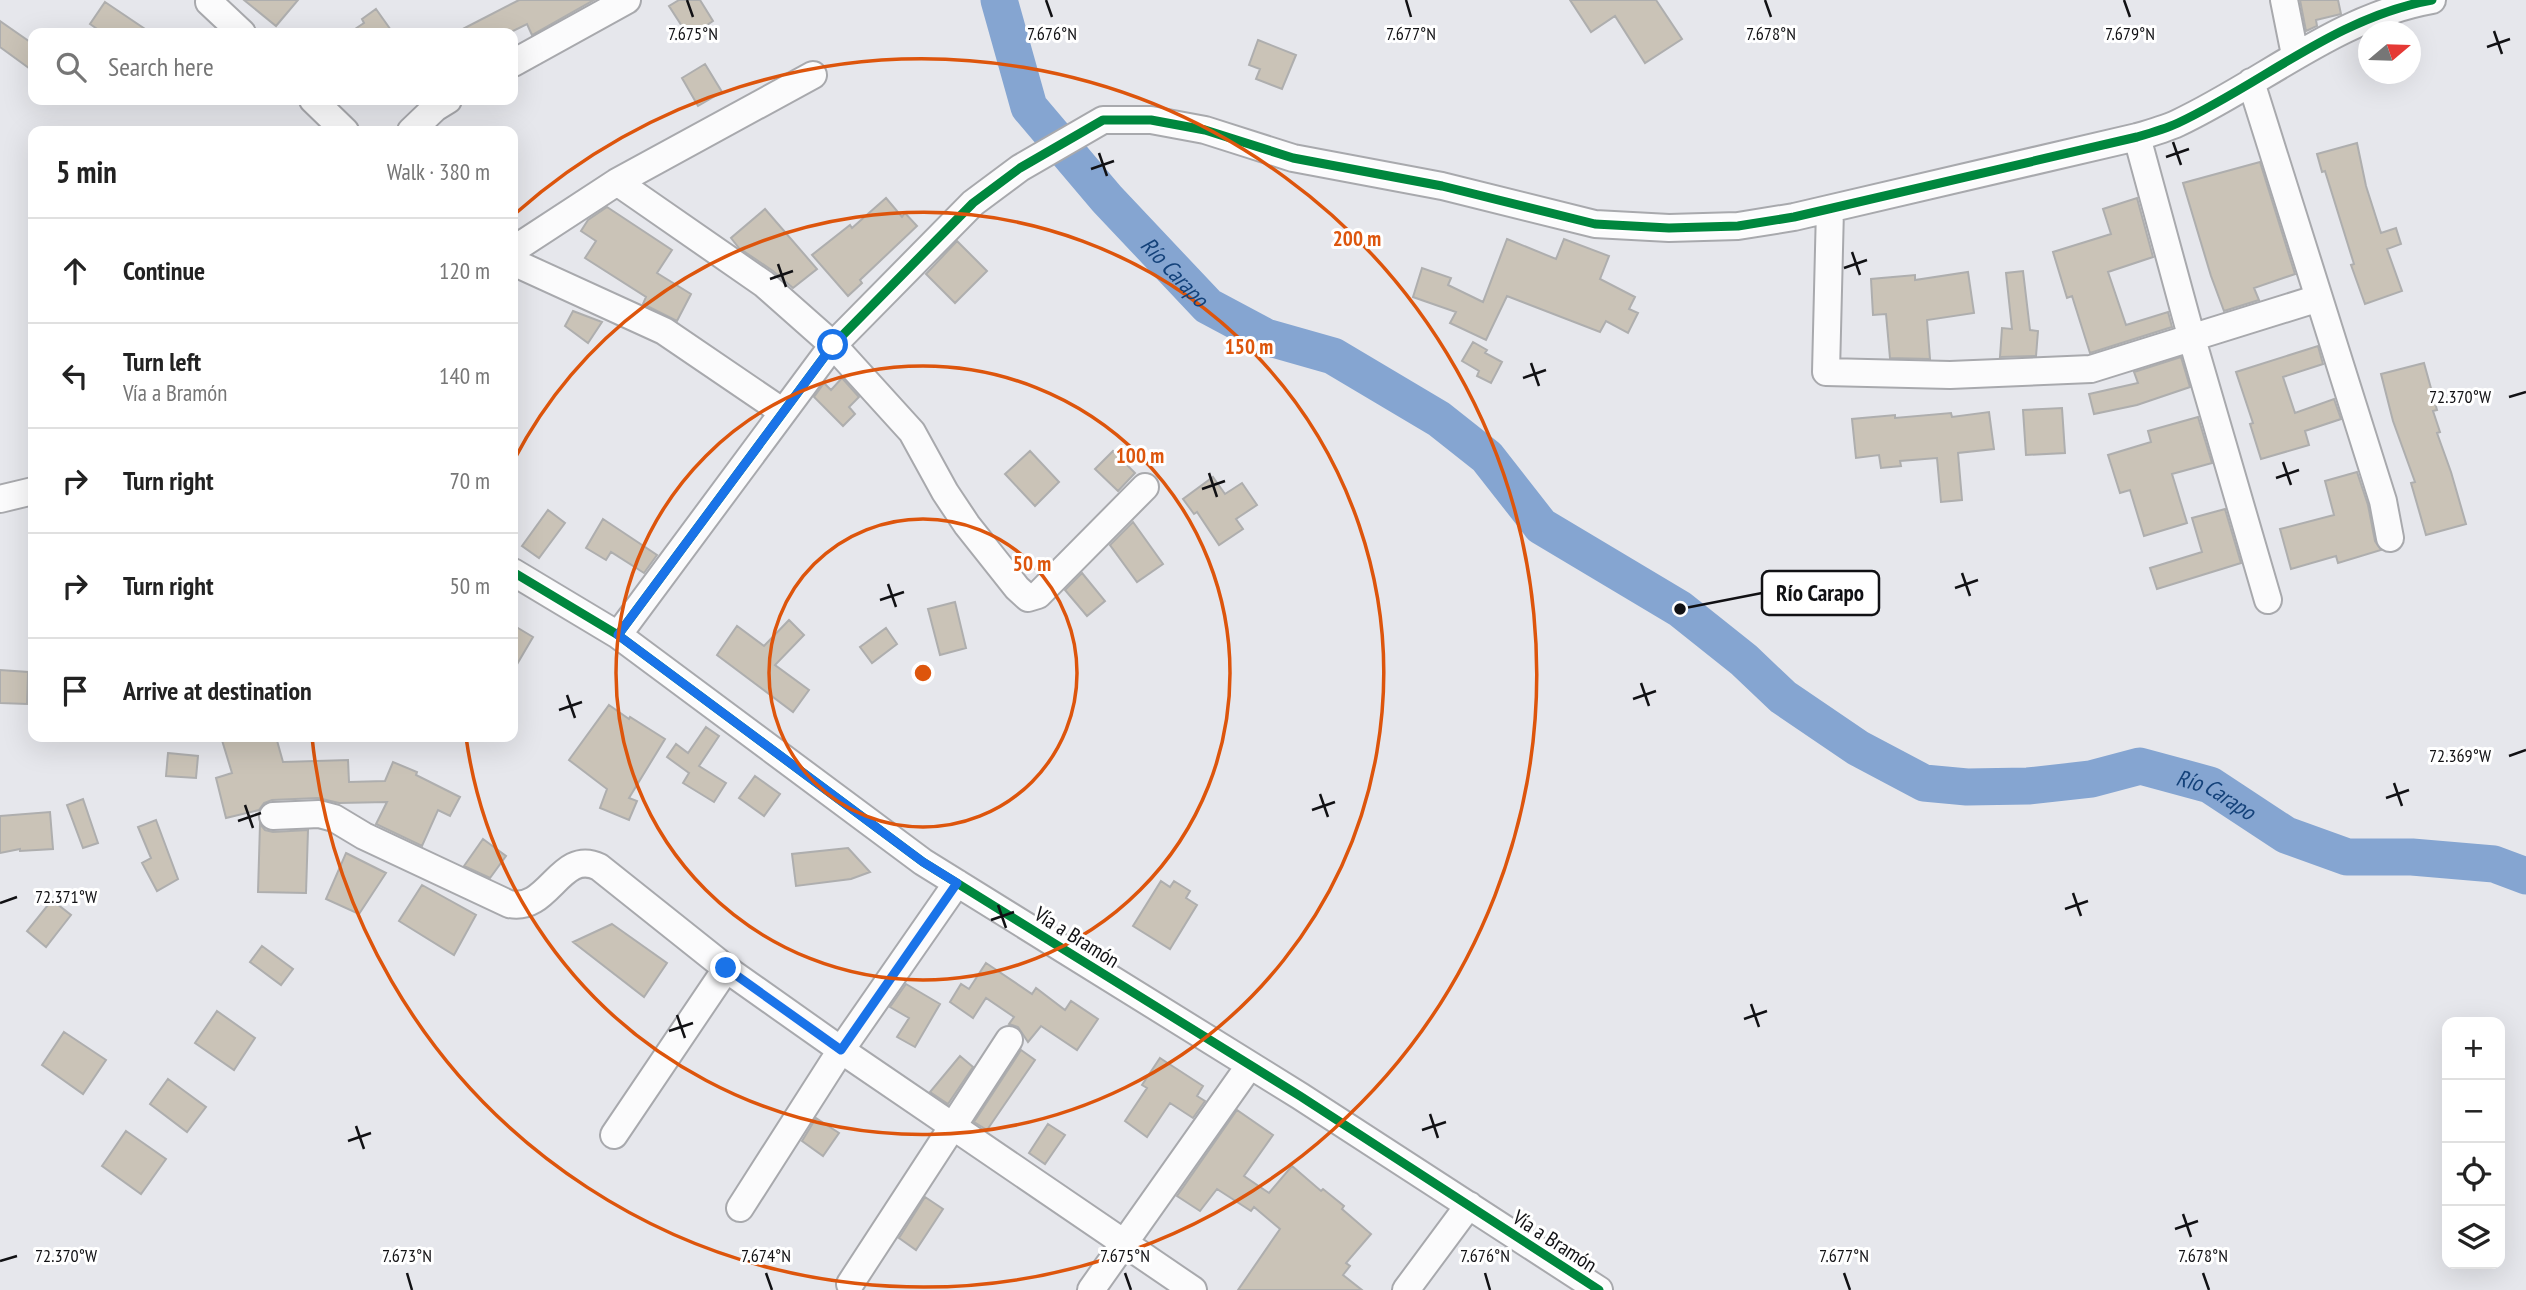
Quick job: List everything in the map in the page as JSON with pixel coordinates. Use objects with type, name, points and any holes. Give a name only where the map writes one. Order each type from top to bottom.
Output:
[{"type":"street","points":[[518,60],[627,0]]},
{"type":"street","points":[[2284,0],[2295,55]]},
{"type":"street","points":[[618,635],[833,345],[973,203],[1020,168],[1103,120],[1151,120],[1205,130],[1293,158],[1442,186],[1595,224],[1669,228],[1738,226],[1830,209],[2137,138],[2176,124],[2295,55],[2400,6],[2418,1]]},
{"type":"street","points":[[209,2],[237,28]]},
{"type":"street","points":[[518,247],[617,182],[813,75]]},
{"type":"street","points":[[2251,82],[2383,501],[2390,538]]},
{"type":"street","points":[[318,105],[340,126]]},
{"type":"street","points":[[416,126],[440,105]]},
{"type":"street","points":[[2137,138],[2268,600]]},
{"type":"street","points":[[617,182],[764,284],[833,345],[912,432],[960,514],[1017,588],[1028,598],[1038,595],[1145,487]]},
{"type":"street","points":[[1830,209],[1826,373],[1950,375],[2091,369],[2319,298]]},
{"type":"street","points":[[518,264],[664,331],[783,412]]},
{"type":"street","points":[[0,499],[28,492]]},
{"type":"street","name":"Vía a Bramón","points":[[518,575],[618,635],[923,862],[1250,1065],[1600,1290]]},
{"type":"street","points":[[273,816],[319,814],[334,818],[364,836],[509,904],[519,906],[532,902],[575,864],[592,863],[726,968],[841,1050],[1193,1290]]},
{"type":"street","points":[[740,1208],[841,1050],[957,883]]},
{"type":"street","points":[[614,1135],[726,968]]},
{"type":"street","points":[[850,1284],[1009,1040]]},
{"type":"street","points":[[1091,1290],[1250,1065]]},
{"type":"street","points":[[1406,1290],[1469,1205]]},
{"type":"building","points":[[244,0],[298,0],[276,26]]},
{"type":"building","points":[[519,0],[594,0],[532,35],[527,24],[518,28],[465,28]]},
{"type":"building","points":[[679,0],[700,0],[713,21],[689,37],[669,6]]},
{"type":"building","points":[[1570,0],[1656,0],[1682,39],[1645,63],[1615,16],[1591,32]]},
{"type":"building","points":[[2300,0],[2338,0],[2341,14],[2316,20],[2317,26],[2306,31]]},
{"type":"building","points":[[105,2],[144,28],[96,28],[90,24]]},
{"type":"building","points":[[376,9],[389,28],[356,28],[364,23],[362,19]]},
{"type":"building","points":[[0,21],[28,41],[28,67],[0,47]]},
{"type":"building","points":[[1258,40],[1296,55],[1282,89],[1256,79],[1260,69],[1249,65]]},
{"type":"building","points":[[705,64],[722,92],[698,106],[682,78]]},
{"type":"building","points":[[2357,143],[2366,186],[2381,233],[2396,228],[2401,244],[2387,249],[2402,291],[2365,304],[2351,265],[2354,264],[2325,171],[2322,172],[2317,154]]},
{"type":"building","points":[[2260,162],[2295,274],[2254,288],[2259,300],[2224,311],[2183,183]]},
{"type":"building","points":[[886,198],[902,217],[905,213],[917,226],[860,280],[862,283],[848,296],[812,255],[850,225],[852,228]]},
{"type":"building","points":[[2137,198],[2153,257],[2108,272],[2126,325],[2168,312],[2172,327],[2090,353],[2072,296],[2067,298],[2053,252],[2111,234],[2103,209]]},
{"type":"building","points":[[607,207],[672,250],[657,273],[691,294],[677,321],[643,304],[646,297],[585,258],[596,241],[581,231],[588,220]]},
{"type":"building","points":[[765,209],[817,269],[793,288],[739,248],[731,238]]},
{"type":"building","points":[[1507,239],[1556,259],[1564,239],[1609,256],[1600,279],[1635,297],[1629,309],[1638,313],[1628,333],[1606,321],[1600,332],[1507,296],[1486,340],[1450,323],[1456,312],[1413,297],[1422,268],[1451,278],[1448,285],[1483,302]]},
{"type":"building","points":[[957,241],[987,271],[955,303],[926,274]]},
{"type":"building","points":[[2023,271],[2030,330],[2038,331],[2036,356],[2000,357],[2002,328],[2012,329],[2006,273]]},
{"type":"building","points":[[1968,272],[1974,313],[1927,320],[1930,359],[1890,358],[1886,314],[1873,315],[1871,279],[1915,275],[1915,280]]},
{"type":"building","points":[[573,311],[602,322],[588,343],[565,326]]},
{"type":"building","points":[[1473,342],[1487,350],[1485,353],[1502,362],[1491,383],[1477,376],[1479,371],[1462,361]]},
{"type":"building","points":[[2318,346],[2323,364],[2283,377],[2295,413],[2334,399],[2341,419],[2305,431],[2309,445],[2261,459],[2250,424],[2253,423],[2236,372]]},
{"type":"building","points":[[2181,357],[2190,387],[2137,405],[2094,414],[2089,394],[2138,383],[2134,372]]},
{"type":"building","points":[[2424,363],[2437,410],[2433,411],[2440,432],[2437,433],[2466,524],[2426,535],[2411,483],[2415,482],[2393,421],[2381,374]]},
{"type":"building","points":[[842,378],[859,397],[849,407],[855,414],[843,426],[814,397],[824,383],[831,390]]},
{"type":"building","points":[[2062,408],[2065,453],[2026,455],[2023,410]]},
{"type":"building","points":[[1989,412],[1994,449],[1958,453],[1962,500],[1941,502],[1937,458],[1900,461],[1901,466],[1881,468],[1879,455],[1856,458],[1852,419],[1951,413],[1952,417]]},
{"type":"building","points":[[2198,417],[2212,463],[2172,474],[2187,523],[2144,536],[2130,490],[2120,493],[2108,455],[2151,442],[2148,431]]},
{"type":"building","points":[[1030,451],[1059,482],[1035,506],[1005,474]]},
{"type":"building","points":[[1113,451],[1135,473],[1118,491],[1095,469]]},
{"type":"building","points":[[2357,472],[2368,505],[2375,541],[2381,550],[2338,563],[2336,556],[2291,569],[2280,529],[2334,515],[2325,481]]},
{"type":"building","points":[[1213,477],[1225,494],[1242,483],[1257,505],[1236,519],[1243,529],[1219,545],[1197,512],[1194,514],[1183,499]]},
{"type":"building","points":[[2225,509],[2241,563],[2157,589],[2150,568],[2202,552],[2192,518]]},
{"type":"building","points":[[548,510],[565,523],[539,558],[522,546]]},
{"type":"building","points":[[603,519],[657,555],[644,573],[611,552],[606,560],[586,548]]},
{"type":"building","points":[[1133,522],[1163,564],[1137,582],[1110,545]]},
{"type":"building","points":[[1082,573],[1105,601],[1087,616],[1065,590]]},
{"type":"building","points":[[955,602],[966,648],[940,655],[928,609]]},
{"type":"building","points":[[789,620],[804,635],[775,665],[809,690],[793,712],[717,655],[737,626],[764,646]]},
{"type":"building","points":[[518,628],[533,637],[518,662]]},
{"type":"building","points":[[886,628],[897,644],[872,663],[860,647]]},
{"type":"building","points":[[0,670],[28,672],[27,704],[0,703]]},
{"type":"building","points":[[609,705],[665,739],[629,798],[637,801],[629,820],[600,808],[607,789],[569,760]]},
{"type":"building","points":[[706,727],[719,736],[699,766],[726,783],[714,802],[683,783],[689,773],[667,757],[676,744],[688,753]]},
{"type":"building","points":[[223,742],[277,742],[283,762],[348,760],[349,782],[385,781],[393,762],[417,772],[416,775],[460,797],[450,816],[438,810],[422,846],[376,824],[387,802],[339,803],[318,798],[272,800],[264,803],[259,810],[226,818],[216,778],[232,773]]},
{"type":"building","points":[[168,753],[198,756],[196,778],[166,776]]},
{"type":"building","points":[[755,776],[780,794],[764,816],[739,798]]},
{"type":"building","points":[[83,799],[98,843],[83,848],[67,805]]},
{"type":"building","points":[[50,812],[53,849],[20,849],[0,853],[0,816]]},
{"type":"building","points":[[156,820],[178,879],[157,891],[142,863],[151,858],[138,827]]},
{"type":"building","points":[[260,824],[265,830],[273,832],[308,830],[306,893],[258,892]]},
{"type":"building","points":[[483,839],[506,856],[490,878],[464,866]]},
{"type":"building","points":[[848,848],[870,872],[851,879],[796,886],[792,854]]},
{"type":"building","points":[[346,853],[386,873],[359,914],[326,899]]},
{"type":"building","points":[[1161,881],[1170,887],[1174,881],[1190,891],[1186,898],[1197,905],[1170,949],[1133,926]]},
{"type":"building","points":[[422,885],[476,915],[454,955],[399,921]]},
{"type":"building","points":[[52,900],[71,915],[46,947],[27,931]]},
{"type":"building","points":[[612,924],[667,963],[644,997],[573,942]]},
{"type":"building","points":[[262,946],[293,969],[281,985],[250,962]]},
{"type":"building","points":[[986,963],[1032,994],[1036,988],[1065,1010],[1071,1001],[1098,1019],[1077,1050],[1041,1026],[1028,1042],[1018,1027],[1009,1024],[1014,1017],[986,998],[973,1018],[950,1002],[961,984],[969,989]]},
{"type":"building","points":[[906,984],[940,1004],[915,1047],[897,1037],[909,1018],[890,1007]]},
{"type":"building","points":[[217,1011],[255,1038],[234,1070],[195,1043]]},
{"type":"building","points":[[64,1032],[106,1060],[83,1094],[42,1065]]},
{"type":"building","points":[[1021,1050],[1035,1060],[987,1130],[974,1122]]},
{"type":"building","points":[[960,1056],[973,1067],[948,1104],[930,1092]]},
{"type":"building","points":[[1160,1058],[1203,1086],[1197,1096],[1205,1101],[1193,1118],[1170,1103],[1147,1137],[1125,1121],[1147,1088],[1142,1085]]},
{"type":"building","points":[[168,1079],[206,1107],[187,1132],[150,1104]]},
{"type":"building","points":[[1237,1110],[1273,1135],[1244,1176],[1269,1193],[1292,1166],[1321,1191],[1323,1189],[1344,1206],[1342,1209],[1371,1234],[1346,1263],[1350,1266],[1343,1275],[1362,1290],[1238,1290],[1280,1229],[1254,1207],[1251,1211],[1217,1189],[1200,1211],[1177,1196]]},
{"type":"building","points":[[816,1118],[839,1133],[823,1156],[802,1141]]},
{"type":"building","points":[[1048,1124],[1065,1135],[1045,1164],[1029,1153]]},
{"type":"building","points":[[126,1131],[166,1159],[141,1194],[102,1166]]},
{"type":"building","points":[[925,1197],[943,1209],[916,1250],[899,1238]]},
{"type":"waterway","name":"Río Carapo","points":[[999,0],[1029,107],[1107,199],[1208,306],[1266,337],[1333,356],[1439,419],[1487,457],[1541,526],[1680,609],[1744,660],[1783,697],[1858,748],[1924,783],[1967,787],[2028,786],[2091,779],[2140,766],[2210,785],[2286,835],[2347,857],[2412,857],[2494,864],[2526,876]]},
{"type":"cycle path","points":[[618,635],[833,345],[973,203],[1020,168],[1103,120],[1151,120],[1205,130],[1293,158],[1442,186],[1595,224],[1669,228],[1738,226],[1794,217],[2158,131],[2209,107],[2332,36],[2397,9],[2432,0]]},
{"type":"cycle path","points":[[518,575],[618,635],[923,862],[1300,1096],[1599,1290]]},
{"type":"place","name":"Río Carapo","points":[[1680,609]]},
{"type":"route","points":[[726,968],[841,1050],[957,883],[923,862],[618,635],[833,345]]}]
